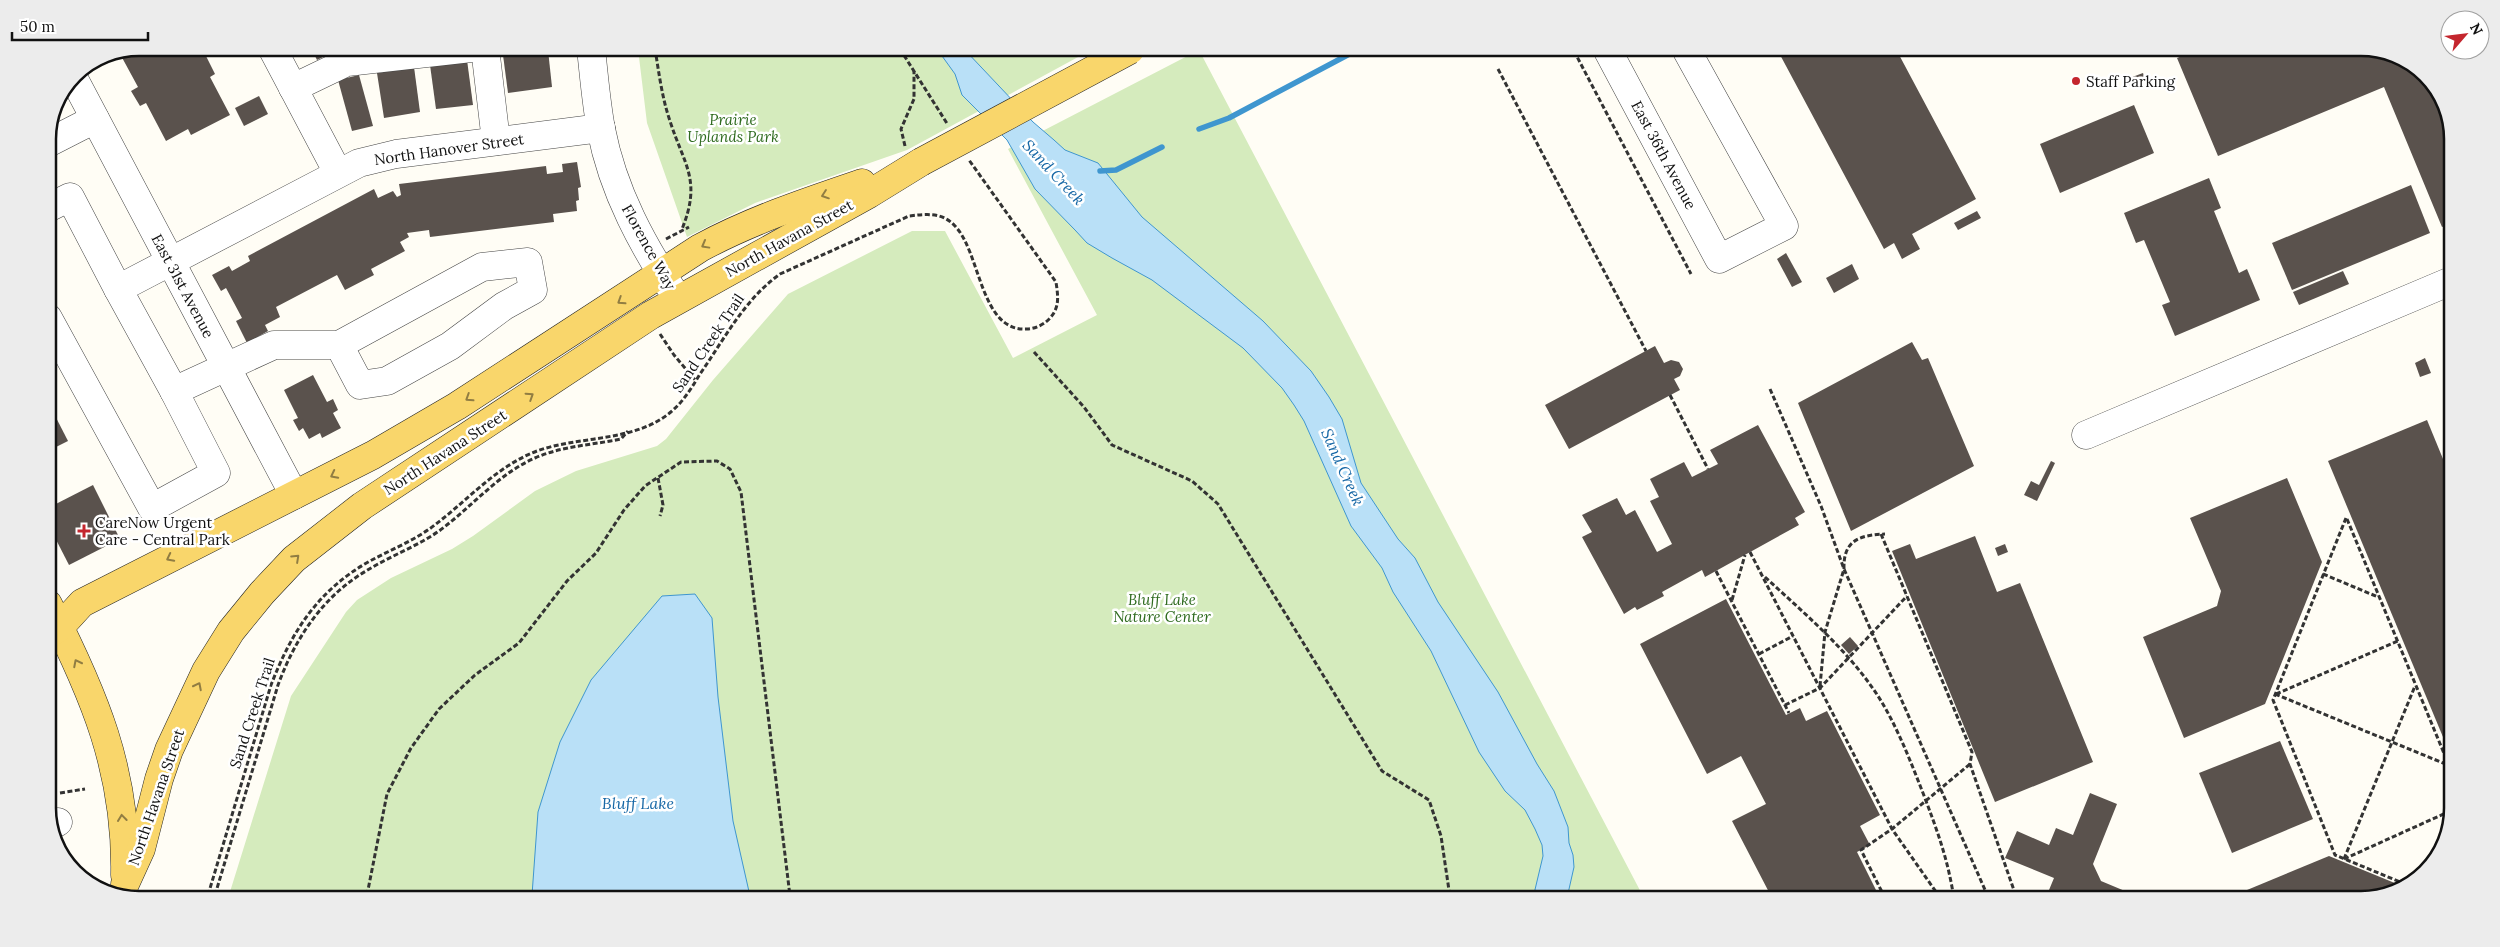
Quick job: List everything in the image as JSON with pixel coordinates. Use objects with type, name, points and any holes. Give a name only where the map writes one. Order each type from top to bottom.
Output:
[{"type":"main road","name":"North Havana Street","points":[[56,629],[82,604],[373,455],[457,406],[700,248],[748,223],[914,156],[1118,56]]},
{"type":"main road","name":"North Havana Street","points":[[124,889],[142,849],[159,780],[190,701],[231,631],[277,576],[314,541],[362,506],[678,299],[869,194],[914,156]]},
{"type":"main road","points":[[56,634],[88,686],[108,743],[119,792],[122,818],[124,889]]},
{"type":"street","points":[[276,56],[338,173]]},
{"type":"street","points":[[294,88],[347,62],[400,56]]},
{"type":"street","points":[[486,56],[496,141]]},
{"type":"street","name":"Florence Way","points":[[592,56],[601,128],[612,173],[630,220],[661,274],[678,299]]},
{"type":"street","name":"East 36th Avenue","points":[[1611,56],[1719,258],[1784,226],[1690,56]]},
{"type":"street","name":"East 31st Avenue","points":[[78,84],[294,495]]},
{"type":"street","points":[[56,139],[96,119]]},
{"type":"street","name":"North Hanover Street","points":[[118,289],[359,163],[396,154],[601,128]]},
{"type":"street","points":[[56,204],[70,197],[216,472],[152,508],[56,333]]},
{"type":"street","points":[[174,390],[274,345],[339,345],[482,267],[528,262],[533,290],[504,306],[450,346],[387,381],[360,385],[339,345]]},
{"type":"street","points":[[2086,435],[2444,284]]},
{"type":"path","points":[[656,56],[670,121],[691,175],[688,215],[682,230],[675,233]]},
{"type":"path","points":[[905,56],[949,127]]},
{"type":"path","points":[[1577,56],[1691,274]]},
{"type":"path","points":[[1498,69],[1646,351]]},
{"type":"path","points":[[914,70],[914,98],[901,129],[914,156]]},
{"type":"path","name":"Sand Creek Trail","points":[[209,891],[271,685],[284,652],[298,626],[317,603],[351,572],[425,533],[490,479],[526,455],[566,442],[628,431],[656,422],[669,413],[684,399],[746,304],[761,288],[780,274],[909,216],[927,214],[944,216],[956,227],[965,242],[994,312],[1003,323],[1016,330],[1031,329],[1047,322],[1055,313],[1059,300],[1056,282],[969,159]]},
{"type":"path","points":[[660,333],[674,355],[696,381]]},
{"type":"path","points":[[1034,352],[1084,407],[1112,446],[1192,481],[1218,504],[1382,771],[1429,800],[1441,836],[1449,891]]},
{"type":"path","points":[[1770,389],[1821,506],[1844,569],[1986,891]]},
{"type":"path","points":[[1670,395],[1708,469]]},
{"type":"path","points":[[216,891],[278,685],[292,650],[311,620],[345,586],[365,571],[439,530],[479,496],[520,466],[553,452],[620,440],[628,431]]},
{"type":"path","points":[[368,891],[387,794],[411,748],[439,709],[475,675],[519,642],[567,581],[596,553],[624,510],[645,486],[682,462],[717,461],[730,469],[740,492],[789,891]]},
{"type":"path","points":[[658,478],[663,505],[660,516]]},
{"type":"path","points":[[2398,881],[2335,855],[2273,700],[2346,518],[2444,754]]},
{"type":"path","points":[[1820,688],[1825,632],[1844,569],[1844,559],[1849,544],[1866,535],[1883,534],[1972,752],[1970,764],[2014,891]]},
{"type":"path","points":[[1750,552],[1892,829],[1935,891]]},
{"type":"path","points":[[1732,601],[1745,555]]},
{"type":"path","points":[[1716,570],[1789,713]]},
{"type":"path","points":[[2324,574],[2379,597]]},
{"type":"path","points":[[1763,576],[1825,632],[1877,695],[1905,747],[1947,858],[1953,891]]},
{"type":"path","points":[[1785,705],[1820,688],[1907,596]]},
{"type":"path","points":[[1759,654],[1794,636]]},
{"type":"path","points":[[2276,694],[2398,642]]},
{"type":"path","points":[[2344,859],[2416,685]]},
{"type":"path","points":[[2276,694],[2444,762]]},
{"type":"path","points":[[1882,891],[1861,850],[1892,829],[1925,799],[1970,764]]},
{"type":"path","points":[[60,793],[86,788]]},
{"type":"path","points":[[2344,859],[2443,814]]},
{"type":"green space","name":"Prairie Uplands Park","points":[[639,56],[1080,56],[907,150],[755,203],[687,237],[647,123]]},
{"type":"green space","name":"Bluff Lake Nature Center","points":[[1187,56],[1202,56],[1640,891],[230,891],[291,696],[346,612],[357,600],[391,578],[452,549],[535,491],[576,471],[657,446],[666,439],[713,380],[788,294],[912,231],[945,231],[1013,358],[1097,315],[1008,149]]},
{"type":"water","name":"Sand Creek","points":[[942,56],[971,56],[1033,122],[1065,150],[1098,163],[1142,217],[1263,321],[1311,371],[1342,419],[1361,483],[1398,539],[1415,558],[1438,602],[1498,692],[1537,764],[1554,791],[1568,827],[1569,843],[1573,855],[1574,867],[1569,891],[1535,891],[1543,856],[1542,845],[1535,829],[1525,810],[1505,791],[1479,752],[1431,651],[1393,592],[1382,568],[1351,526],[1304,421],[1282,388],[1243,348],[1152,280],[1087,243],[1035,189],[1007,140],[962,95],[955,74]]},
{"type":"water","name":"Bluff Lake","points":[[695,594],[712,618],[718,697],[733,821],[749,891],[532,891],[538,812],[560,742],[591,680],[662,596]]},
{"type":"building","points":[[140,56],[206,56],[215,74],[210,77],[230,115],[191,135],[188,129],[166,141],[146,103],[140,106],[131,91],[138,87],[122,58]]},
{"type":"building","points":[[315,56],[325,56],[317,60]]},
{"type":"building","points":[[503,56],[549,56],[552,87],[508,93]]},
{"type":"building","points":[[1781,56],[1900,56],[1976,199],[1912,234],[1920,249],[1902,259],[1894,243],[1884,249]]},
{"type":"building","points":[[2182,56],[2360,56],[2387,61],[2402,67],[2427,89],[2435,103],[2442,123],[2444,134],[2444,226],[2442,227],[2384,87],[2218,156],[2177,58]]},
{"type":"building","points":[[467,60],[473,105],[436,109],[430,65]]},
{"type":"building","points":[[414,67],[420,112],[384,118],[377,73]]},
{"type":"building","points":[[2143,73],[2145,80],[2130,86],[2127,79]]},
{"type":"building","points":[[359,75],[373,126],[352,131],[338,80]]},
{"type":"building","points":[[259,96],[268,114],[244,126],[235,108]]},
{"type":"building","points":[[2134,105],[2154,153],[2060,193],[2040,144]]},
{"type":"building","points":[[577,162],[581,187],[578,188],[579,200],[576,201],[577,211],[553,214],[554,222],[430,237],[429,230],[407,233],[409,237],[400,242],[405,251],[371,269],[374,275],[345,290],[337,275],[276,307],[280,317],[265,325],[268,331],[247,343],[236,321],[242,318],[226,288],[221,291],[212,275],[229,266],[232,271],[250,261],[248,256],[374,189],[378,198],[393,191],[397,197],[401,195],[399,184],[546,166],[547,174],[563,172],[562,164]]},
{"type":"building","points":[[2209,178],[2221,208],[2214,211],[2239,273],[2247,269],[2260,300],[2175,336],[2162,305],[2170,302],[2144,240],[2136,243],[2124,213]]},
{"type":"building","points":[[2411,185],[2430,233],[2292,290],[2272,243]]},
{"type":"building","points":[[1977,211],[1981,218],[1958,230],[1954,223]]},
{"type":"building","points":[[1786,253],[1802,282],[1792,287],[1777,259]]},
{"type":"building","points":[[1852,264],[1859,279],[1834,293],[1826,278]]},
{"type":"building","points":[[2343,271],[2349,284],[2299,305],[2293,292]]},
{"type":"building","points":[[1912,342],[1922,360],[1928,358],[1974,466],[1851,531],[1798,403]]},
{"type":"building","points":[[1655,346],[1664,363],[1671,360],[1679,362],[1683,369],[1680,376],[1674,379],[1680,390],[1569,449],[1545,405]]},
{"type":"building","points":[[2425,358],[2431,373],[2420,377],[2415,363]]},
{"type":"building","points":[[313,375],[327,402],[333,399],[338,410],[333,413],[341,428],[322,438],[320,433],[309,439],[303,428],[299,431],[293,420],[298,418],[284,390]]},
{"type":"building","points":[[56,418],[68,441],[56,447]]},
{"type":"building","points":[[2427,420],[2444,461],[2444,739],[2328,461]]},
{"type":"building","points":[[1758,425],[1805,512],[1795,518],[1799,525],[1705,577],[1702,570],[1662,592],[1664,596],[1637,610],[1635,607],[1624,614],[1582,537],[1592,532],[1582,515],[1617,498],[1626,515],[1635,510],[1657,552],[1672,544],[1650,501],[1659,497],[1650,479],[1684,462],[1692,477],[1718,464],[1710,450]]},
{"type":"building","points":[[2051,461],[2055,463],[2037,501],[2024,495],[2031,481],[2039,485]]},
{"type":"building","points":[[2287,478],[2322,562],[2265,704],[2184,738],[2143,637],[2217,606],[2221,591],[2190,518]]},
{"type":"building","name":"CareNow Urgent Care - Central Park","points":[[93,485],[120,539],[69,565],[56,540],[56,504]]},
{"type":"building","points":[[1975,536],[1997,592],[2020,583],[2093,762],[1995,802],[1892,551],[1910,544],[1916,559]]},
{"type":"building","points":[[2005,544],[2008,552],[1998,556],[1995,548]]},
{"type":"building","points":[[1726,599],[1786,715],[1800,708],[1806,721],[1827,711],[1880,815],[1860,826],[1870,845],[1857,852],[1876,891],[1768,891],[1732,821],[1766,804],[1741,756],[1707,774],[1640,644]]},
{"type":"building","points":[[1850,637],[1858,646],[1849,654],[1841,645]]},
{"type":"building","points":[[2280,741],[2313,819],[2232,853],[2199,773]]},
{"type":"building","points":[[2090,793],[2117,804],[2093,864],[2101,881],[2125,891],[2052,891],[2049,890],[2054,878],[2005,858],[2017,831],[2049,845],[2056,828],[2073,835]]},
{"type":"building","points":[[2329,856],[2395,883],[2371,890],[2360,891],[2247,890]]},
{"type":"waterway","points":[[1199,129],[1229,118],[1346,56]]},
{"type":"waterway","points":[[1100,171],[1116,170],[1162,147]]},
{"type":"place","name":"Staff Parking","points":[[2076,81]]},
{"type":"place","name":"CareNow Urgent Care - Central Park","points":[[84,531]]}]
